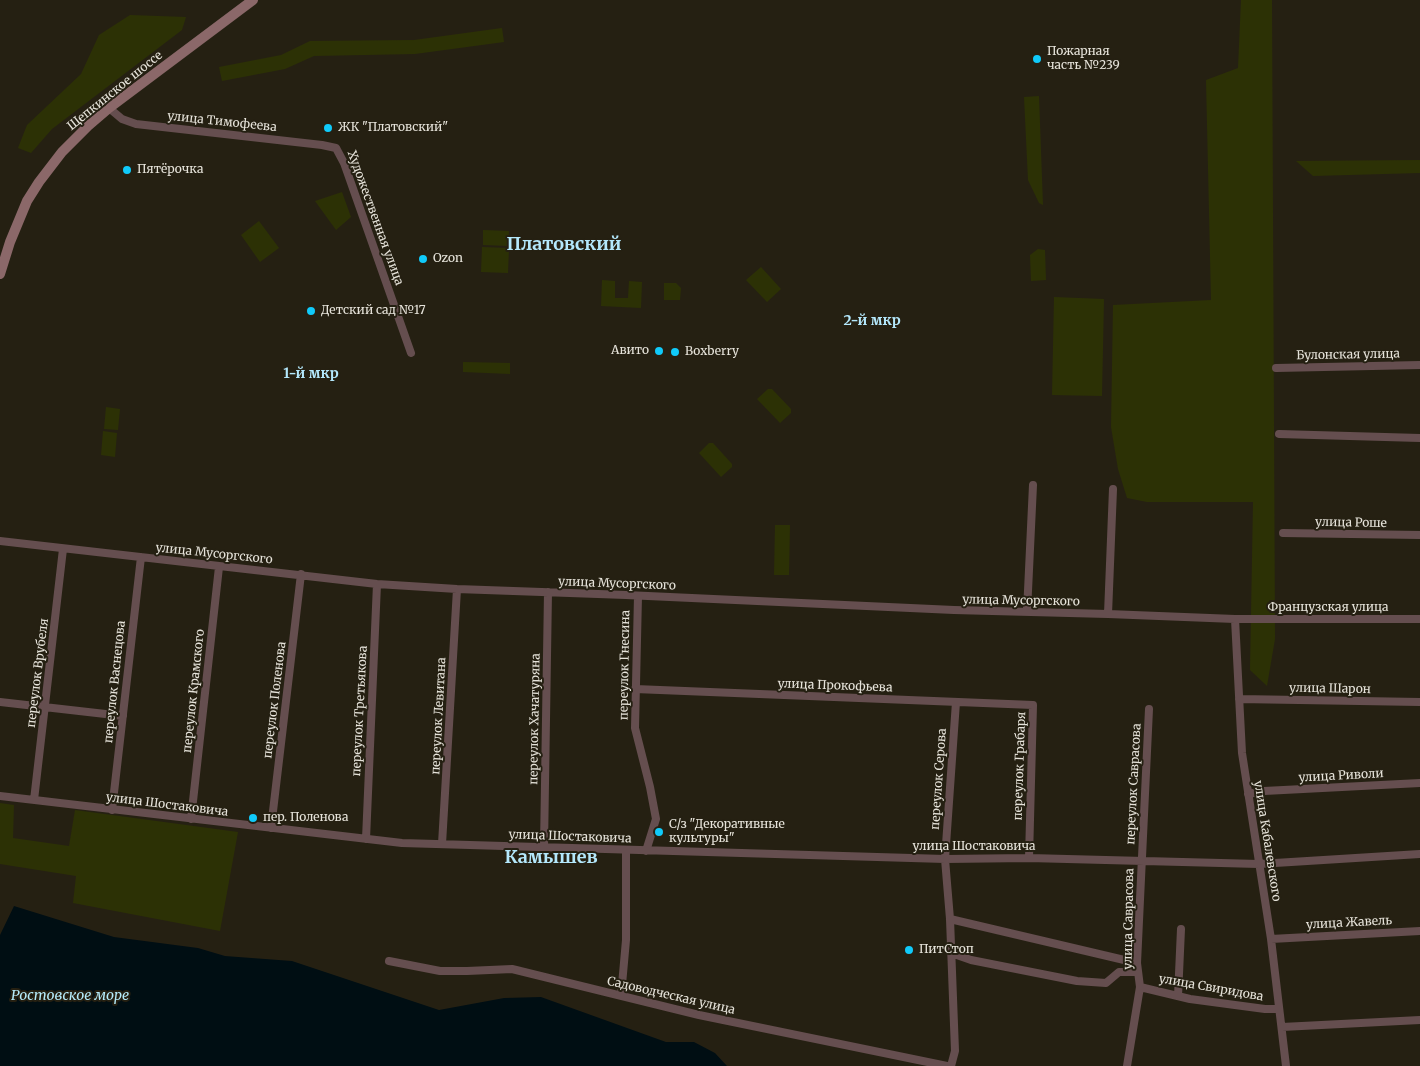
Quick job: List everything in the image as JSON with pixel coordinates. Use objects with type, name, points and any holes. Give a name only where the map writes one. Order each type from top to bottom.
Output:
[{"type":"main road","name":"Щепкинское шоссе","points":[[0,274],[17,223],[35,188],[50,166],[76,138],[109,108],[253,0]]},
{"type":"street","name":"улица Тимофеева","points":[[109,108],[122,119],[136,124],[322,144],[336,148]]},
{"type":"street","name":"Художественная улица","points":[[336,148],[344,163],[411,353]]},
{"type":"street","name":"Булонская улица","points":[[1276,368],[1420,365]]},
{"type":"street","points":[[1279,434],[1420,438]]},
{"type":"street","points":[[1027,612],[1033,486]]},
{"type":"street","points":[[1108,614],[1113,489]]},
{"type":"street","name":"улица Роше","points":[[1282,533],[1420,535]]},
{"type":"street","name":"улица Мусоргского","points":[[0,541],[377,584],[458,590],[1235,619]]},
{"type":"street","name":"переулок Врубеля","points":[[34,800],[63,549]]},
{"type":"street","name":"переулок Васнецова","points":[[112,810],[141,557]]},
{"type":"street","name":"переулок Крамского","points":[[191,819],[219,567]]},
{"type":"street","name":"переулок Поленова","points":[[271,828],[301,574]]},
{"type":"street","name":"переулок Третьякова","points":[[366,839],[377,584]]},
{"type":"street","name":"переулок Левитана","points":[[442,844],[458,590]]},
{"type":"street","name":"переулок Хачатуряна","points":[[544,847],[548,592]]},
{"type":"street","name":"переулок Гнесина","points":[[638,596],[635,728],[656,819],[646,850]]},
{"type":"street","name":"Французская улица","points":[[1235,619],[1420,619]]},
{"type":"street","name":"улица Кабалевского","points":[[1235,619],[1242,753],[1258,864],[1275,938],[1279,1009],[1286,1027],[1286,1066]]},
{"type":"street","name":"улица Прокофьева","points":[[635,689],[1033,706]]},
{"type":"street","name":"улица Шарон","points":[[1239,699],[1420,702]]},
{"type":"street","points":[[0,702],[123,716]]},
{"type":"street","name":"переулок Серова","points":[[951,1066],[955,1051],[950,919],[945,859],[956,702]]},
{"type":"street","name":"переулок Грабаря","points":[[1029,858],[1033,706]]},
{"type":"street","name":"переулок Саврасова","points":[[1141,860],[1150,709]]},
{"type":"street","name":"улица Риволи","points":[[1248,794],[1264,791],[1420,783]]},
{"type":"street","name":"улица Шостаковича","points":[[0,796],[402,843],[945,859],[1029,858],[1258,864],[1420,854]]},
{"type":"street","points":[[621,996],[626,940],[626,850]]},
{"type":"street","name":"улица Саврасова","points":[[1127,1066],[1140,987],[1137,963],[1141,860]]},
{"type":"street","points":[[950,919],[1137,963]]},
{"type":"street","points":[[1178,996],[1181,930]]},
{"type":"street","name":"улица Жавель","points":[[1275,938],[1420,930]]},
{"type":"street","points":[[951,953],[971,960],[1077,981],[1106,983],[1119,972],[1138,972]]},
{"type":"street","name":"Садоводческая улица","points":[[389,961],[440,971],[512,969],[699,1015],[947,1066]]},
{"type":"street","name":"улица Свиридова","points":[[1140,987],[1178,996],[1265,1010],[1279,1009]]},
{"type":"street","points":[[1286,1027],[1420,1020]]},
{"type":"green space","points":[[1241,0],[1272,0],[1275,639],[1267,686],[1250,670],[1253,502],[1147,502],[1127,498],[1118,469],[1111,427],[1113,305],[1211,300],[1206,80],[1238,68]]},
{"type":"green space","points":[[130,15],[186,17],[182,30],[52,129],[31,153],[18,148],[27,125],[81,74],[99,35]]},
{"type":"green space","points":[[502,28],[504,42],[415,54],[314,56],[285,69],[222,81],[219,67],[281,55],[310,41],[414,40]]},
{"type":"green space","points":[[1039,96],[1043,205],[1039,203],[1028,180],[1024,97]]},
{"type":"green space","points":[[1420,160],[1420,173],[1313,176],[1296,161]]},
{"type":"green space","points":[[342,192],[351,217],[336,230],[315,201]]},
{"type":"green space","points":[[259,221],[279,248],[260,262],[241,235]]},
{"type":"green space","points":[[483,230],[509,231],[508,246],[483,245]]},
{"type":"green space","points":[[482,247],[509,248],[508,273],[481,272]]},
{"type":"green space","points":[[1038,249],[1045,250],[1046,280],[1031,281],[1030,255]]},
{"type":"green space","points":[[761,267],[781,289],[767,302],[746,280]]},
{"type":"green space","points":[[602,280],[615,281],[615,298],[628,298],[629,281],[642,282],[641,308],[601,306]]},
{"type":"green space","points":[[664,283],[676,283],[681,288],[680,300],[664,300]]},
{"type":"green space","points":[[1054,297],[1104,299],[1102,396],[1052,395]]},
{"type":"green space","points":[[463,362],[510,363],[510,374],[463,372]]},
{"type":"green space","points":[[768,389],[772,389],[791,409],[791,413],[780,423],[757,399]]},
{"type":"green space","points":[[106,407],[120,409],[118,430],[104,429]]},
{"type":"green space","points":[[103,431],[117,433],[115,457],[101,455]]},
{"type":"green space","points":[[709,443],[713,443],[732,464],[732,467],[721,477],[699,453]]},
{"type":"green space","points":[[775,525],[790,525],[789,575],[774,575]]},
{"type":"green space","points":[[0,803],[14,805],[13,838],[69,846],[75,810],[238,832],[220,931],[73,903],[76,876],[0,864]]},
{"type":"water","name":"Ростовское море","points":[[14,906],[114,937],[198,948],[225,956],[292,961],[439,1010],[504,998],[541,997],[666,1042],[694,1042],[715,1053],[727,1066],[0,1066],[0,935]]},
{"type":"place","name":"Пожарная часть №239","points":[[1037,59]]},
{"type":"place","name":"ЖК \"Платовский\"","points":[[328,128]]},
{"type":"place","name":"Пятёрочка","points":[[127,170]]},
{"type":"place","name":"Ozon","points":[[423,259]]},
{"type":"place","name":"Детский сад №17","points":[[311,311]]},
{"type":"place","name":"Авито","points":[[659,351]]},
{"type":"place","name":"Boxberry","points":[[675,352]]},
{"type":"place","name":"пер. Поленова","points":[[253,818]]},
{"type":"place","name":"С/з \"Декоративные культуры\"","points":[[659,832]]},
{"type":"place","name":"ПитСтоп","points":[[909,950]]},
{"type":"district","name":"Платовский","points":[[564,245]]},
{"type":"district","name":"2-й мкр","points":[[872,321]]},
{"type":"district","name":"1-й мкр","points":[[311,374]]},
{"type":"district","name":"Камышев","points":[[551,858]]}]
